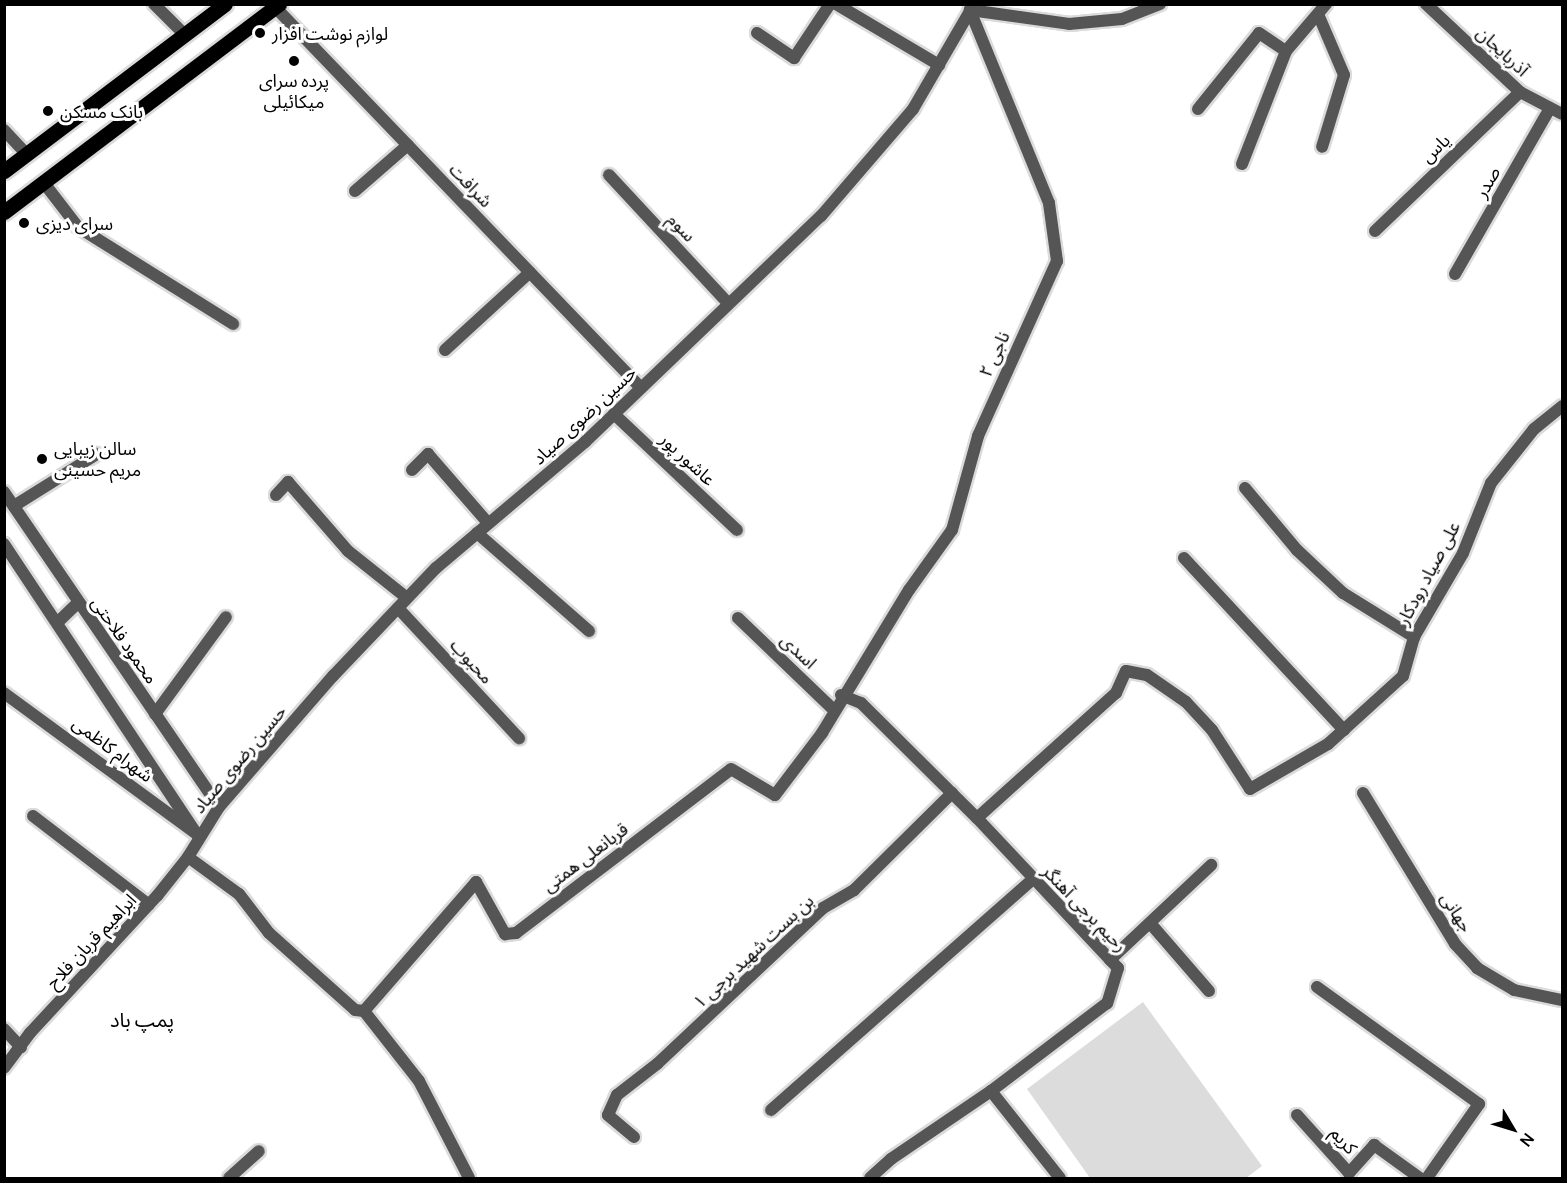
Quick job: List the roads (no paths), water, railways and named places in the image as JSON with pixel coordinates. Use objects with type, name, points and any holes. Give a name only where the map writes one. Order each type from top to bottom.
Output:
[{"type":"main road","points":[[4,171],[225,4]]},
{"type":"main road","points":[[4,212],[277,6]]},
{"type":"street","points":[[154,4],[185,35]]},
{"type":"street","points":[[757,33],[794,58],[830,4]]},
{"type":"street","points":[[836,4],[939,64]]},
{"type":"street","points":[[972,7],[1069,24],[1122,19],[1160,4]]},
{"type":"street","name":"آذربایجان","points":[[1426,4],[1520,92],[1563,114]]},
{"type":"street","name":"شرافت","points":[[277,6],[641,388]]},
{"type":"street","name":"حسین رضوی صیاد","points":[[198,836],[219,807],[333,675],[407,598],[477,533],[614,414],[821,216],[914,109],[972,7]]},
{"type":"street","name":"ناجی ۲","points":[[841,695],[909,590],[952,530],[978,436],[1057,261],[1049,203],[972,7]]},
{"type":"street","points":[[1242,164],[1286,51],[1322,9]]},
{"type":"street","points":[[1322,9],[1344,75],[1322,147]]},
{"type":"street","points":[[1198,109],[1259,33],[1286,51]]},
{"type":"street","name":"یاس","points":[[1375,231],[1520,92]]},
{"type":"street","name":"صدر","points":[[1455,274],[1550,108]]},
{"type":"street","points":[[4,130],[26,154]]},
{"type":"street","points":[[355,191],[408,145]]},
{"type":"street","name":"سوم","points":[[609,175],[728,303]]},
{"type":"street","points":[[44,183],[78,227],[233,324]]},
{"type":"street","points":[[445,350],[530,272]]},
{"type":"street","name":"علی صیاد رودکار","points":[[976,818],[1116,693],[1126,670],[1147,675],[1186,702],[1212,730],[1250,789],[1328,744],[1403,676],[1414,637],[1463,553],[1491,483],[1534,429],[1563,406]]},
{"type":"street","name":"عاشور پور","points":[[614,414],[737,530]]},
{"type":"street","points":[[14,506],[97,454]]},
{"type":"street","points":[[412,470],[428,454],[489,524]]},
{"type":"street","points":[[276,495],[288,482],[348,551],[407,598]]},
{"type":"street","points":[[1245,488],[1297,550],[1343,593],[1414,637]]},
{"type":"street","name":"محمود فلاحتی","points":[[4,492],[219,807]]},
{"type":"street","points":[[477,533],[589,632]]},
{"type":"street","points":[[4,544],[58,622],[198,836]]},
{"type":"street","points":[[1184,558],[1344,730]]},
{"type":"street","points":[[58,622],[78,603]]},
{"type":"street","name":"محبوب","points":[[398,608],[519,738]]},
{"type":"street","points":[[155,714],[226,617]]},
{"type":"street","name":"اسدی","points":[[738,618],[834,710]]},
{"type":"street","name":"شهرام کاظمی","points":[[4,693],[198,836]]},
{"type":"street","name":"قربانعلی همتی","points":[[364,1011],[476,882],[505,934],[516,933],[731,769],[775,795],[822,733],[841,695]]},
{"type":"street","name":"رحیم برجی آهنگر","points":[[841,695],[861,703],[952,793],[1118,968],[1107,1002],[991,1091],[891,1159],[870,1179]]},
{"type":"street","name":"بن بست شهید برجی ۱","points":[[634,1137],[608,1115],[617,1095],[657,1064],[823,908],[854,890],[952,793]]},
{"type":"street","name":"جهانی","points":[[1363,793],[1455,944],[1477,968],[1514,990],[1563,1000]]},
{"type":"street","points":[[33,816],[148,905]]},
{"type":"street","name":"ابراهیم قربان فلاح","points":[[4,1068],[148,905],[188,857],[198,836]]},
{"type":"street","points":[[188,857],[239,894],[269,933],[356,1010],[364,1011],[419,1081],[469,1179]]},
{"type":"street","points":[[1110,960],[1211,865]]},
{"type":"street","points":[[771,1110],[1033,879]]},
{"type":"street","points":[[1150,922],[1209,991]]},
{"type":"street","points":[[1317,987],[1479,1104],[1427,1179]]},
{"type":"street","points":[[4,1029],[21,1047]]},
{"type":"street","points":[[991,1091],[1060,1179]]},
{"type":"street","name":"کریم","points":[[1297,1115],[1349,1173],[1374,1145],[1420,1179]]},
{"type":"street","points":[[229,1179],[259,1151]]},
{"type":"place","name":"لوازم نوشت افزار","points":[[260,33]]},
{"type":"place","name":"پرده سرای میکائیلی","points":[[294,61]]},
{"type":"place","name":"بانک مسکن","points":[[48,111]]},
{"type":"place","name":"سرای دیزی","points":[[24,223]]},
{"type":"place","name":"سالن زیبایی مریم حسینی","points":[[42,459]]},
{"type":"district","name":"پمپ باد","points":[[142,1019]]}]
